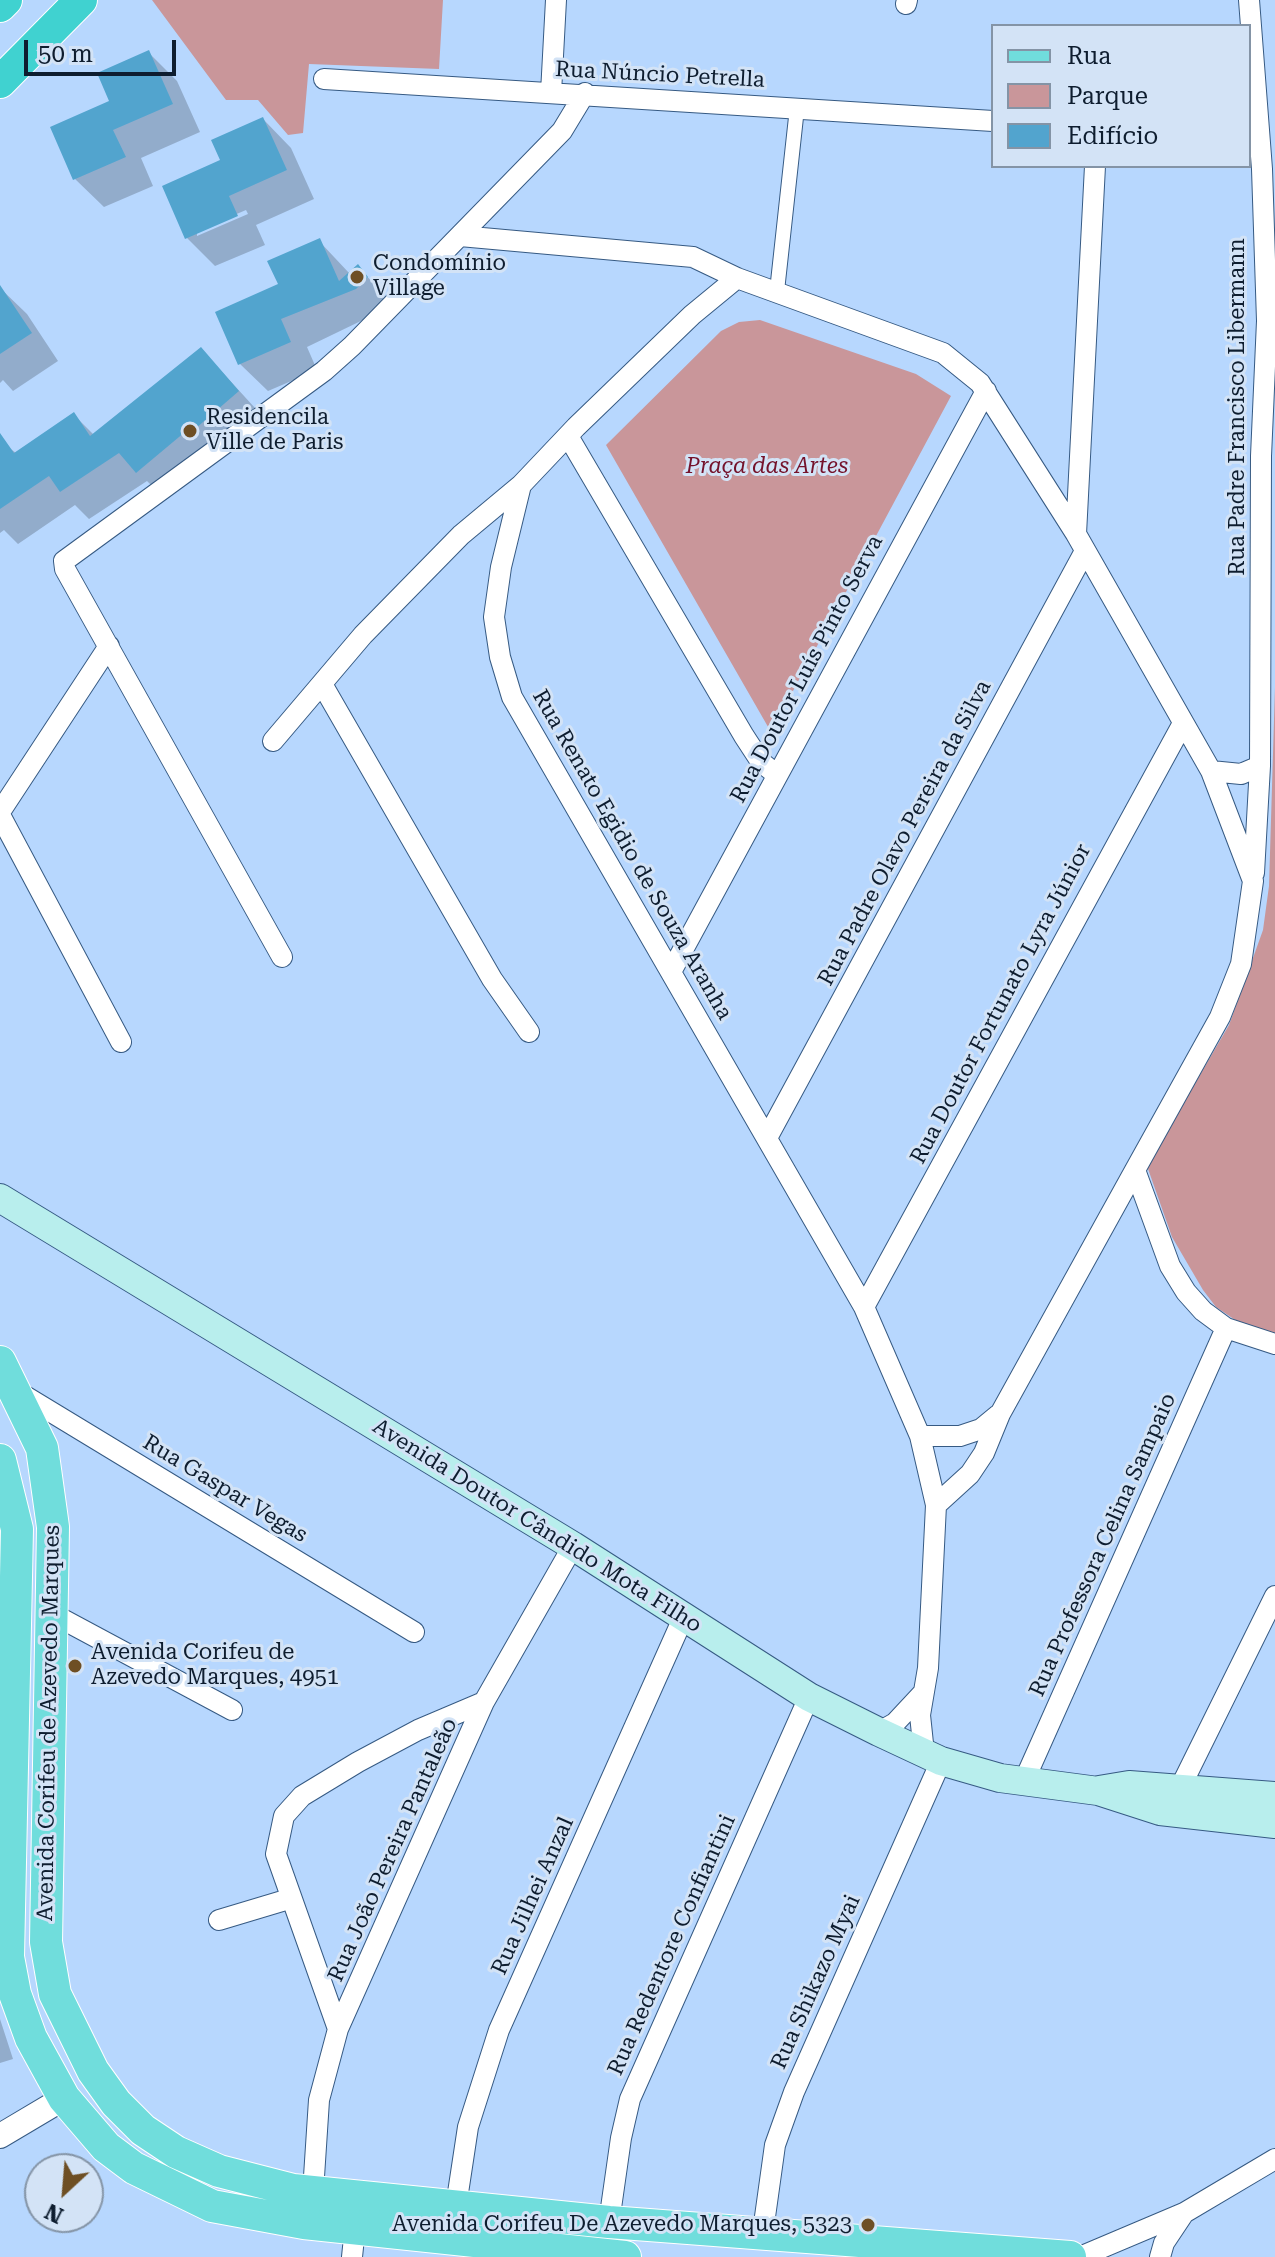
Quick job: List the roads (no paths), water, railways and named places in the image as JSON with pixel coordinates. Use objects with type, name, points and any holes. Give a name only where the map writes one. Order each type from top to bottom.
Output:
[{"type":"highway","points":[[0,6],[6,0]]},
{"type":"highway","points":[[0,82],[81,0]]},
{"type":"main road","name":"Avenida Doutor Cândido Mota Filho","points":[[0,1198],[573,1546],[809,1697],[879,1732],[933,1757],[1024,1781],[1098,1791],[1160,1811],[1275,1824]]},
{"type":"main road","name":"Avenida Corifeu de Azevedo Marques","points":[[6,1375],[42,1448],[53,1527],[46,1942],[55,1994],[70,2032],[116,2103],[143,2130],[165,2145],[219,2171],[313,2192],[609,2222],[763,2231],[1070,2257]]},
{"type":"main road","name":"Avenida Corifeu de Azevedo Marques","points":[[0,1460],[17,1529],[8,1957],[15,1994],[31,2038],[64,2098],[106,2147],[134,2168],[212,2206],[353,2242],[625,2257]]},
{"type":"main road","name":"Avenida Doutor Cândido Mota Filho","points":[[1098,1791],[1129,1785],[1275,1796]]},
{"type":"street","points":[[551,93],[556,0]]},
{"type":"street","name":"Rua Padre Francisco Libermann","points":[[1249,0],[1250,24]]},
{"type":"street","name":"Rua Padre Francisco Libermann","points":[[1251,56],[1254,139],[1271,330],[1261,456],[1260,766],[1253,881]]},
{"type":"street","name":"Rua Núncio Petrella","points":[[324,79],[991,121]]},
{"type":"street","points":[[282,957],[65,569],[64,561],[324,371],[562,131],[585,93]]},
{"type":"street","points":[[777,291],[797,108]]},
{"type":"street","points":[[1080,542],[1095,168]]},
{"type":"street","points":[[460,236],[693,257],[737,278],[943,353],[964,367],[986,391],[1080,542],[1211,771],[1221,794],[1253,881],[1241,964],[1220,1017],[1000,1414],[984,1453],[970,1474],[936,1505]]},
{"type":"street","points":[[273,741],[363,635],[461,535],[521,485],[692,315],[737,278]]},
{"type":"street","name":"Rua Doutor Luís Pinto Serva","points":[[672,970],[986,391]]},
{"type":"street","points":[[568,436],[744,736],[761,762],[777,775]]},
{"type":"street","name":"Rua Renato Egidio de Souza Aranha","points":[[521,485],[501,567],[494,617],[500,657],[512,697],[864,1307],[920,1436],[936,1505],[926,1690],[920,1730],[933,1757]]},
{"type":"street","name":"Rua Padre Olavo Pereira da Silva","points":[[767,1138],[1080,542]]},
{"type":"street","points":[[109,646],[0,813],[121,1042]]},
{"type":"street","points":[[322,684],[492,979],[529,1032]]},
{"type":"street","name":"Rua Doutor Fortunato Lyra Júnior","points":[[864,1307],[1182,725]]},
{"type":"street","points":[[1211,771],[1241,774],[1260,766]]},
{"type":"street","points":[[1221,794],[1237,797],[1259,793]]},
{"type":"street","points":[[1135,1170],[1170,1266],[1203,1311],[1226,1328],[1275,1344]]},
{"type":"street","name":"Rua Professora Celina Sampaio","points":[[1024,1781],[1226,1328]]},
{"type":"street","name":"Rua Gaspar Vegas","points":[[6,1375],[414,1632]]},
{"type":"street","points":[[920,1436],[960,1436],[981,1429],[1000,1414]]},
{"type":"street","name":"Rua João Pereira Pantaleão","points":[[313,2192],[319,2100],[338,2029],[484,1702],[573,1546]]},
{"type":"street","points":[[1180,1788],[1275,1596]]},
{"type":"street","points":[[51,1613],[232,1710]]},
{"type":"street","name":"Rua Jilhei Anzal","points":[[456,2206],[468,2127],[499,2030],[684,1616]]},
{"type":"street","points":[[879,1732],[910,1709],[926,1690]]},
{"type":"street","name":"Rua Redentore Confiantini","points":[[609,2222],[630,2099],[809,1697]]},
{"type":"street","points":[[338,2029],[289,1899],[276,1842],[284,1816],[291,1806],[324,1783],[406,1737],[484,1702]]},
{"type":"street","name":"Rua Shikazo Myai","points":[[763,2231],[775,2145],[794,2092],[933,1757]]},
{"type":"street","points":[[219,1920],[289,1899]]},
{"type":"street","points":[[0,2136],[64,2098]]},
{"type":"street","points":[[1080,2257],[1184,2213],[1275,2159]]},
{"type":"street","points":[[1160,2257],[1164,2243],[1184,2213]]},
{"type":"place","name":"Condomínio Village","points":[[357,277]]},
{"type":"place","name":"Residencila Ville de Paris","points":[[190,431]]},
{"type":"place","name":"Avenida Corifeu de Azevedo Marques, 4951","points":[[75,1666]]},
{"type":"place","name":"Avenida Corifeu De Azevedo Marques, 5323","points":[[868,2225]]},
{"type":"park label","name":"Praça das Artes","points":[[767,467]]}]
